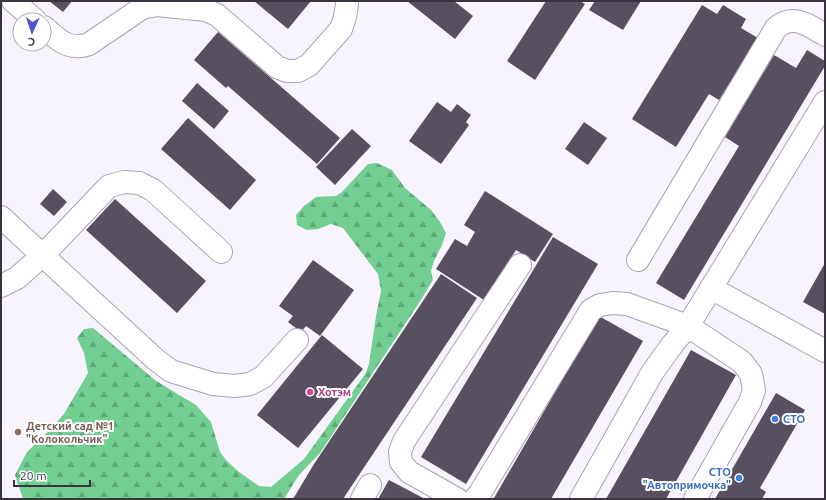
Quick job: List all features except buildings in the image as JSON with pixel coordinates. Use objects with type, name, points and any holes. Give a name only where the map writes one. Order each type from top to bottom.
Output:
[{"type":"lane","points":[[13,1],[26,12]]},
{"type":"lane","points":[[52,34],[60,41],[79,47],[89,44],[142,8],[157,5],[206,10],[217,15],[277,67],[287,71],[298,71],[309,65],[340,29],[345,17],[347,1]]},
{"type":"lane","points":[[638,260],[776,28],[782,23],[792,20],[804,22],[825,35]]},
{"type":"lane","points":[[581,499],[652,373],[688,326],[825,102]]},
{"type":"lane","points":[[1,286],[17,278],[43,256],[109,186],[124,182],[139,183],[152,190],[221,252]]},
{"type":"lane","points":[[1,217],[155,359],[171,370],[213,384],[235,386],[250,384],[263,377],[298,340]]},
{"type":"lane","points":[[457,499],[409,472],[402,462],[400,452],[404,441],[520,265]]},
{"type":"lane","points":[[711,288],[825,352]]},
{"type":"lane","points":[[475,499],[591,310],[600,305],[613,303],[627,304],[688,326],[742,362],[751,374],[754,390],[750,402],[696,499]]},
{"type":"green space","points":[[377,163],[392,170],[405,188],[431,210],[446,233],[431,271],[433,280],[320,453],[299,475],[284,499],[23,499],[15,475],[27,452],[64,414],[88,373],[84,353],[77,338],[84,329],[93,328],[155,380],[196,405],[211,422],[220,452],[226,460],[239,472],[259,486],[271,487],[304,459],[366,373],[369,364],[381,291],[378,274],[343,228],[331,224],[318,229],[307,230],[297,225],[296,215],[304,206],[316,197],[336,196],[342,192],[368,164]]},
{"type":"place","name":"Хотэм","points":[[310,392]]},
{"type":"place","name":"СТО","points":[[775,419]]},
{"type":"place","name":"Детский сад №1 \"Колокольчик\"","points":[[18,432]]},
{"type":"place","name":"СТО \"Автопримочка\"","points":[[739,478]]}]
